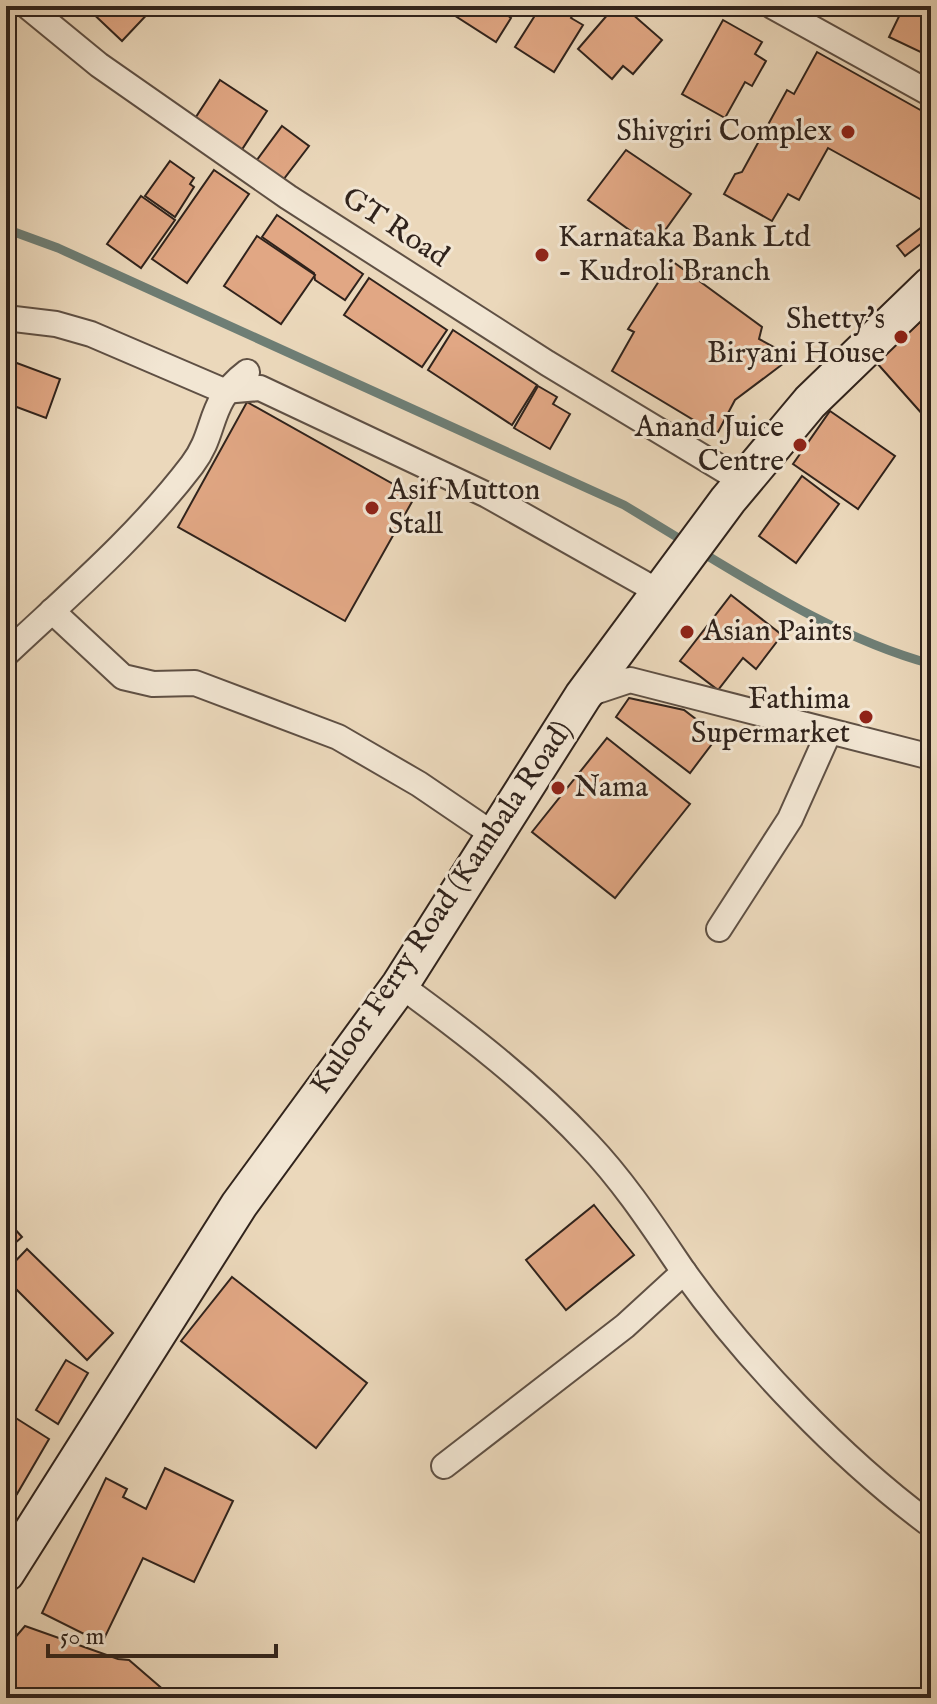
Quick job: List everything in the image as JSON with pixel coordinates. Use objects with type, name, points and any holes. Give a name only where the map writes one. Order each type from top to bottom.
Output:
[{"type":"main road","name":"Kuloor Ferry Road (Kambala Road)","points":[[6,1573],[239,1205],[400,985],[583,696],[736,491],[810,402],[931,285]]},
{"type":"street","name":"GT Road","points":[[27,6],[99,65],[288,197],[547,363],[736,491]]},
{"type":"street","points":[[772,6],[931,94]]},
{"type":"street","points":[[6,318],[56,324],[91,334],[224,391],[260,388],[326,417],[666,584]]},
{"type":"street","points":[[6,654],[131,538],[195,462],[224,391],[247,372]]},
{"type":"street","points":[[52,611],[123,677],[153,684],[195,683],[338,737],[419,784],[494,835]]},
{"type":"street","points":[[583,696],[630,680],[757,710],[829,732],[931,757]]},
{"type":"street","points":[[719,929],[790,819],[829,732]]},
{"type":"street","points":[[400,985],[484,1047],[587,1143],[629,1192],[722,1325],[876,1485],[927,1522],[931,1520]]},
{"type":"street","points":[[444,1466],[625,1326],[684,1272]]},
{"type":"building","points":[[85,6],[155,6],[122,41]]},
{"type":"building","points":[[449,6],[496,6],[511,18],[496,42],[446,10]]},
{"type":"building","points":[[541,6],[567,6],[575,11],[571,18],[583,25],[554,72],[515,47]]},
{"type":"building","points":[[615,6],[623,6],[662,40],[633,74],[623,66],[612,79],[578,49]]},
{"type":"building","points":[[904,6],[931,6],[931,57],[889,37]]},
{"type":"building","points":[[723,20],[762,42],[755,54],[766,61],[752,86],[745,82],[725,118],[682,94]]},
{"type":"building","name":"Shivgiri Complex","points":[[817,52],[931,116],[931,205],[828,148],[799,200],[788,194],[772,221],[724,194],[735,174],[742,172],[787,90],[794,94]]},
{"type":"building","points":[[220,80],[267,111],[241,151],[194,120]]},
{"type":"building","points":[[282,126],[309,146],[280,184],[254,164]]},
{"type":"building","points":[[626,150],[691,194],[653,247],[588,200]]},
{"type":"building","points":[[170,161],[194,178],[190,184],[194,187],[175,217],[145,196]]},
{"type":"building","points":[[214,170],[249,194],[187,283],[152,259]]},
{"type":"building","points":[[141,196],[175,220],[141,268],[107,244]]},
{"type":"building","points":[[277,215],[363,274],[345,300],[315,280],[314,273],[262,237]]},
{"type":"building","points":[[922,227],[930,237],[905,256],[897,246]]},
{"type":"building","points":[[257,236],[315,275],[281,324],[224,286]]},
{"type":"building","points":[[672,261],[762,327],[759,339],[792,357],[735,400],[717,434],[612,371],[634,332],[628,329]]},
{"type":"building","points":[[369,278],[447,330],[422,367],[344,315]]},
{"type":"building","points":[[921,321],[931,332],[931,410],[924,416],[876,362]]},
{"type":"building","points":[[453,330],[537,385],[512,425],[428,370]]},
{"type":"building","points":[[6,359],[60,379],[46,418],[6,403]]},
{"type":"building","points":[[538,386],[557,397],[553,404],[570,414],[550,449],[514,428]]},
{"type":"building","points":[[247,402],[409,493],[413,500],[345,621],[178,527]]},
{"type":"building","points":[[830,411],[895,456],[858,509],[793,464]]},
{"type":"building","points":[[802,476],[839,504],[796,563],[759,536]]},
{"type":"building","points":[[731,595],[782,635],[756,669],[743,658],[718,690],[680,661]]},
{"type":"building","points":[[629,698],[684,710],[718,736],[690,773],[616,717]]},
{"type":"building","points":[[607,738],[690,804],[615,898],[532,832]]},
{"type":"building","points":[[594,1205],[634,1255],[566,1310],[526,1260]]},
{"type":"building","points":[[6,1219],[22,1237],[6,1251]]},
{"type":"building","points":[[27,1249],[113,1333],[87,1360],[6,1279],[6,1271]]},
{"type":"building","points":[[232,1277],[367,1383],[316,1448],[181,1341]]},
{"type":"building","points":[[66,1360],[88,1373],[58,1424],[36,1410]]},
{"type":"building","points":[[11,1415],[49,1439],[17,1494],[6,1487],[6,1424]]},
{"type":"building","points":[[165,1468],[233,1501],[194,1582],[143,1558],[102,1643],[42,1613],[106,1478],[127,1489],[123,1497],[146,1509]]},
{"type":"building","points":[[25,1626],[118,1659],[129,1660],[173,1698],[6,1698],[6,1648]]},
{"type":"waterway","points":[[6,229],[58,248],[624,505],[685,542]]},
{"type":"waterway","points":[[698,550],[840,630],[931,664]]},
{"type":"place","name":"Shivgiri Complex","points":[[848,132]]},
{"type":"place","name":"Karnataka Bank Ltd - Kudroli Branch","points":[[542,255]]},
{"type":"place","name":"Shetty's Biryani House","points":[[901,337]]},
{"type":"place","name":"Anand Juice Centre","points":[[800,445]]},
{"type":"place","name":"Asif Mutton Stall","points":[[372,508]]},
{"type":"place","name":"Asian Paints","points":[[687,632]]},
{"type":"place","name":"Fathima Supermarket","points":[[866,717]]},
{"type":"place","name":"Nama","points":[[558,788]]}]
